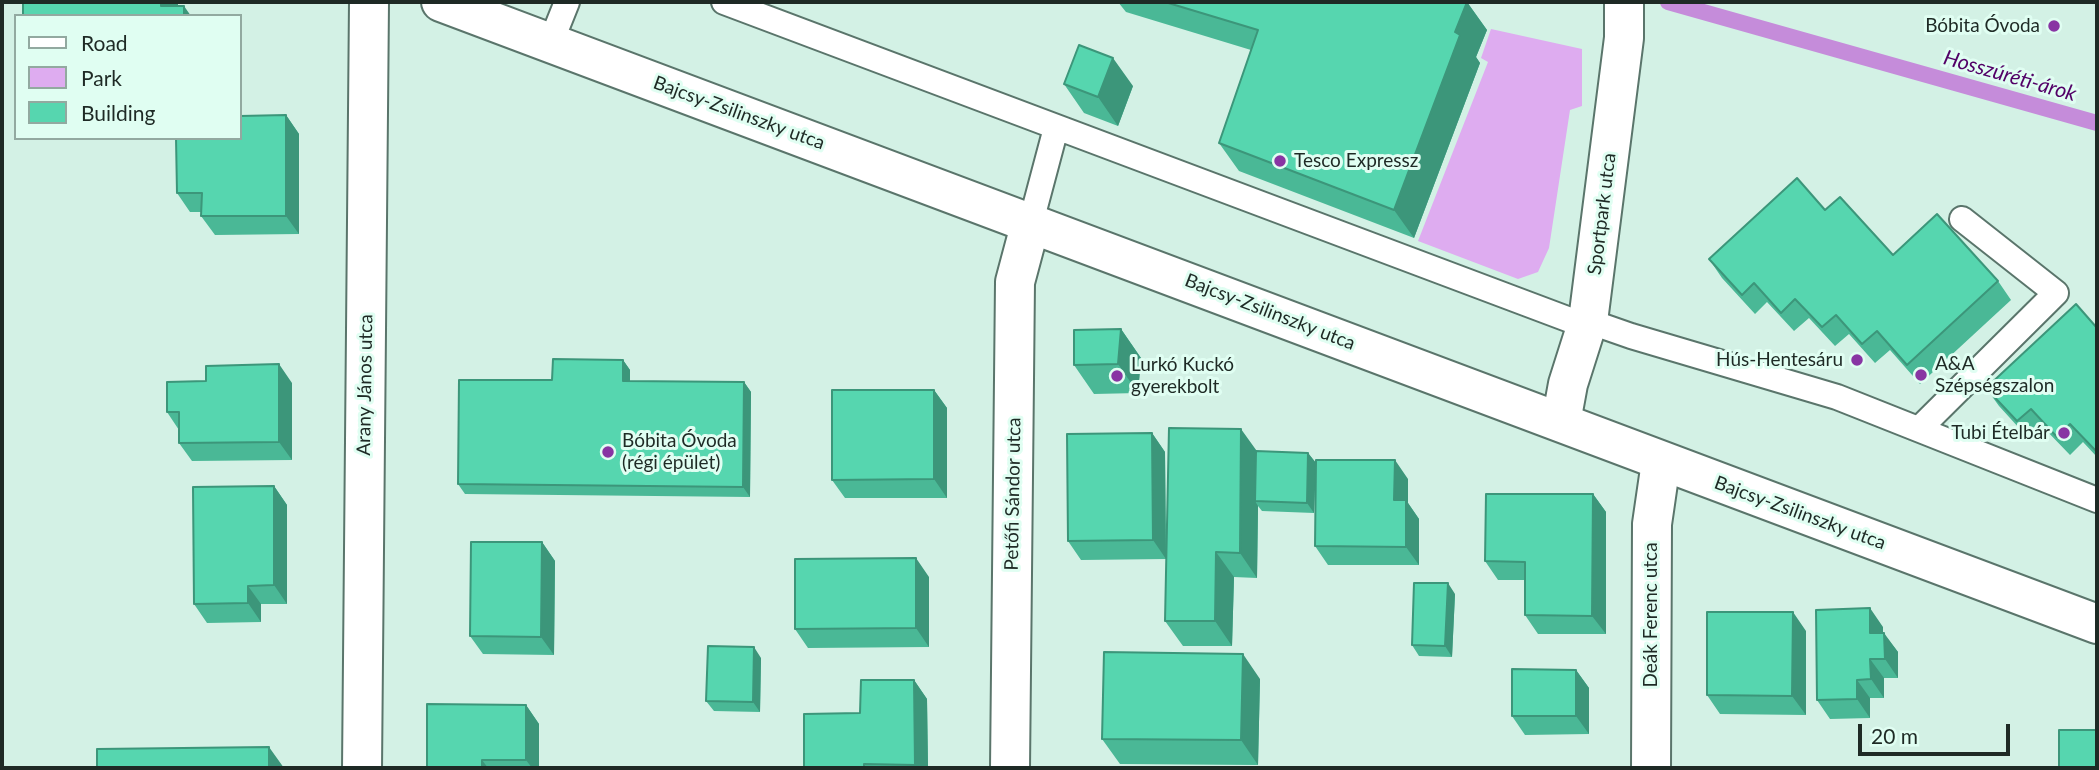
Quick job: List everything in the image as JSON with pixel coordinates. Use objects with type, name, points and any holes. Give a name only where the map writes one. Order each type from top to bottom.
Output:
[{"type":"street","name":"Arany János utca","points":[[362,768],[369,2]]},
{"type":"street","name":"Bajcsy-Zsilinszky utca","points":[[442,2],[2097,624]]},
{"type":"street","name":"Sportpark utca","points":[[1561,422],[1568,384],[1587,323],[1624,20]]},
{"type":"street","name":"Petőfi Sándor utca","points":[[1010,768],[1015,282],[1031,222]]},
{"type":"street","name":"Deák Ferenc utca","points":[[1651,768],[1651,524],[1661,462]]},
{"type":"lane","points":[[551,42],[567,2]]},
{"type":"lane","points":[[724,2],[1056,128],[1587,323],[1837,397],[2097,500]]},
{"type":"lane","points":[[1031,222],[1056,128]]},
{"type":"lane","points":[[1919,429],[2056,293],[1962,219]]},
{"type":"green space","points":[[1491,29],[1582,49],[1582,106],[1570,110],[1549,248],[1538,272],[1518,279],[1418,241],[1488,62],[1481,58]]},
{"type":"building","points":[[23,2],[161,2],[161,6],[184,6],[184,14],[23,14]]},
{"type":"building","points":[[1165,2],[1467,2],[1455,32],[1460,35],[1394,210],[1219,143],[1258,30]]},
{"type":"building","points":[[1079,45],[1113,58],[1098,97],[1064,84]]},
{"type":"building","points":[[286,115],[286,216],[201,216],[202,193],[177,193],[176,140],[242,140],[242,116]]},
{"type":"building","points":[[1797,178],[1825,210],[1840,197],[1893,255],[1937,214],[1998,281],[1907,365],[1877,331],[1862,344],[1836,315],[1822,327],[1795,299],[1781,313],[1754,283],[1742,295],[1709,259]]},
{"type":"building","points":[[2076,304],[2097,328],[2097,452],[2070,424],[2057,437],[2031,409],[2017,421],[1986,388]]},
{"type":"building","points":[[1121,329],[1118,364],[1074,365],[1074,330]]},
{"type":"building","name":"Bóbita Óvoda (régi épület)","points":[[553,359],[623,360],[623,381],[744,382],[743,487],[458,484],[459,380],[552,380]]},
{"type":"building","points":[[279,364],[279,442],[179,443],[179,412],[167,412],[167,382],[206,381],[206,366]]},
{"type":"building","points":[[832,390],[934,390],[934,479],[832,480]]},
{"type":"building","points":[[1169,428],[1241,429],[1240,553],[1216,552],[1215,621],[1165,621]]},
{"type":"building","points":[[1152,433],[1153,540],[1068,541],[1067,434]]},
{"type":"building","points":[[1256,451],[1308,453],[1307,503],[1255,501]]},
{"type":"building","points":[[1316,460],[1395,460],[1394,500],[1406,500],[1406,547],[1315,546]]},
{"type":"building","points":[[274,486],[274,585],[248,586],[248,603],[194,604],[193,487]]},
{"type":"building","points":[[1486,494],[1593,494],[1592,616],[1525,615],[1525,562],[1485,561]]},
{"type":"building","points":[[471,542],[542,542],[541,637],[470,636]]},
{"type":"building","points":[[916,558],[916,628],[795,629],[795,559]]},
{"type":"building","points":[[1414,583],[1448,583],[1445,646],[1412,645]]},
{"type":"building","points":[[1870,608],[1870,633],[1884,633],[1885,659],[1870,659],[1871,679],[1857,680],[1857,699],[1817,700],[1816,610]]},
{"type":"building","points":[[1707,612],[1793,612],[1792,696],[1707,695]]},
{"type":"building","points":[[708,646],[754,647],[753,702],[706,701]]},
{"type":"building","points":[[1104,652],[1243,654],[1241,740],[1102,739]]},
{"type":"building","points":[[1512,669],[1576,670],[1576,716],[1512,716]]},
{"type":"building","points":[[861,680],[914,680],[915,765],[864,764],[864,768],[804,768],[804,714],[860,713]]},
{"type":"building","points":[[427,704],[526,705],[526,760],[482,760],[482,768],[427,768]]},
{"type":"building","points":[[2059,730],[2097,730],[2097,768],[2059,768]]},
{"type":"building","points":[[269,747],[269,768],[97,768],[97,749]]},
{"type":"waterway","name":"Hosszúréti-árok","points":[[1668,2],[2097,123]]},
{"type":"place","name":"Bóbita Óvoda","points":[[2054,26]]},
{"type":"place","name":"Tesco Expressz","points":[[1280,161]]},
{"type":"place","name":"Hús-Hentesáru","points":[[1857,360]]},
{"type":"place","name":"A&A Szépségszalon","points":[[1921,375]]},
{"type":"place","name":"Lurkó Kuckó gyerekbolt","points":[[1117,376]]},
{"type":"place","name":"Tubi Ételbár","points":[[2064,433]]},
{"type":"place","name":"Bóbita Óvoda (régi épület)","points":[[608,452]]}]
